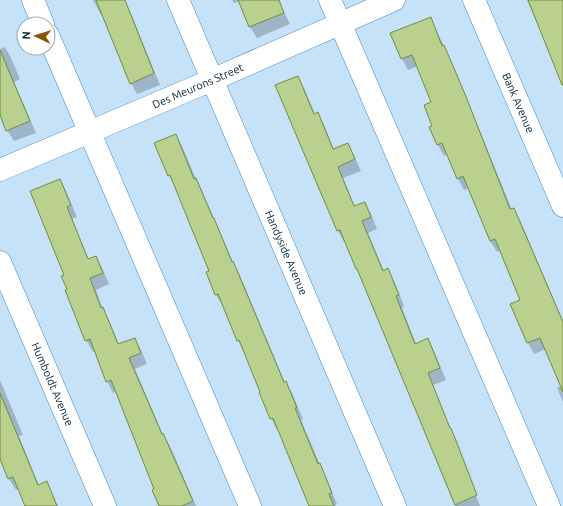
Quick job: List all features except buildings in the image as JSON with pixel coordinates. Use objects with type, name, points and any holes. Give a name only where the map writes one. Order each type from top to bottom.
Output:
[{"type":"street","points":[[33,0],[40,16]]},
{"type":"street","name":"Handyside Avenue","points":[[178,0],[394,506]]},
{"type":"street","points":[[330,0],[549,506]]},
{"type":"street","name":"Des Meurons Street","points":[[0,170],[212,80],[394,0]]},
{"type":"street","name":"Bank Avenue","points":[[474,0],[563,206]]},
{"type":"street","points":[[56,53],[250,506]]},
{"type":"street","name":"Humboldt Avenue","points":[[0,262],[105,506]]}]
